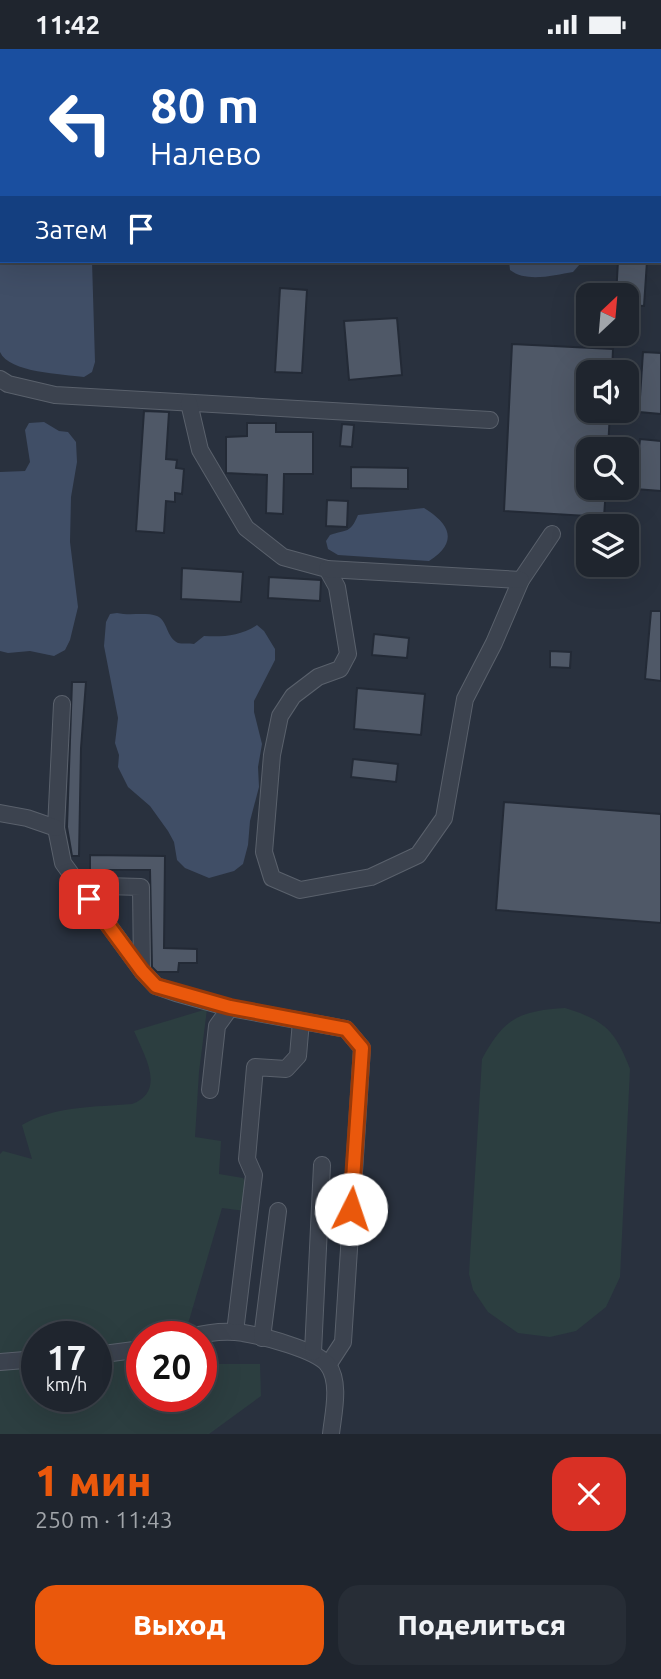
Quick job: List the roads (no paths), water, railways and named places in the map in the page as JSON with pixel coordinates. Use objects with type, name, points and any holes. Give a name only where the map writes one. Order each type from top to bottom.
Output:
[{"type":"street","points":[[0,379],[8,384],[55,395],[490,420]]},
{"type":"street","points":[[189,403],[200,450],[246,529],[283,557],[327,569],[521,580]]},
{"type":"street","points":[[327,569],[337,587],[348,654],[340,669],[318,677],[293,696],[279,716],[272,755],[264,852],[272,878],[300,890],[371,877],[418,855],[444,818],[465,699],[494,643],[521,580],[552,534]]},
{"type":"street","points":[[62,704],[56,828],[63,863],[142,971],[156,986],[230,1007],[346,1029],[362,1048],[343,1342],[328,1365]]},
{"type":"street","points":[[0,813],[27,818],[56,828]]},
{"type":"street","points":[[89,899],[105,886],[141,887],[142,971]]},
{"type":"street","points":[[210,1090],[217,1026],[230,1007]]},
{"type":"street","points":[[235,1332],[254,1175],[247,1159],[255,1067],[286,1069],[298,1056],[301,1021]]},
{"type":"street","points":[[313,1352],[322,1165]]},
{"type":"street","points":[[262,1338],[278,1211]]},
{"type":"street","points":[[217,1333],[235,1332],[313,1352],[328,1365],[334,1380],[331,1434]]},
{"type":"street","points":[[0,1362],[21,1360]]},
{"type":"water","points":[[0,263],[92,263],[95,362],[92,372],[84,377],[25,368],[5,359],[0,352]]},
{"type":"water","points":[[509,263],[580,264],[573,272],[549,276],[524,276],[510,270]]},
{"type":"water","points":[[44,422],[59,431],[68,432],[76,442],[77,462],[71,497],[70,542],[78,607],[70,640],[65,650],[54,656],[30,651],[0,651],[0,472],[25,471],[30,462],[25,430],[29,423]]},
{"type":"water","points":[[424,508],[440,520],[448,533],[445,547],[429,561],[338,555],[328,549],[326,541],[330,535],[350,528],[358,515]]},
{"type":"water","points":[[110,614],[157,616],[163,621],[171,637],[180,643],[194,644],[204,636],[231,635],[257,625],[275,649],[275,660],[254,701],[262,744],[258,767],[259,787],[243,864],[234,871],[209,878],[185,868],[177,860],[174,842],[168,831],[150,806],[128,787],[118,767],[119,755],[115,743],[118,718],[104,646],[106,622]]}]
